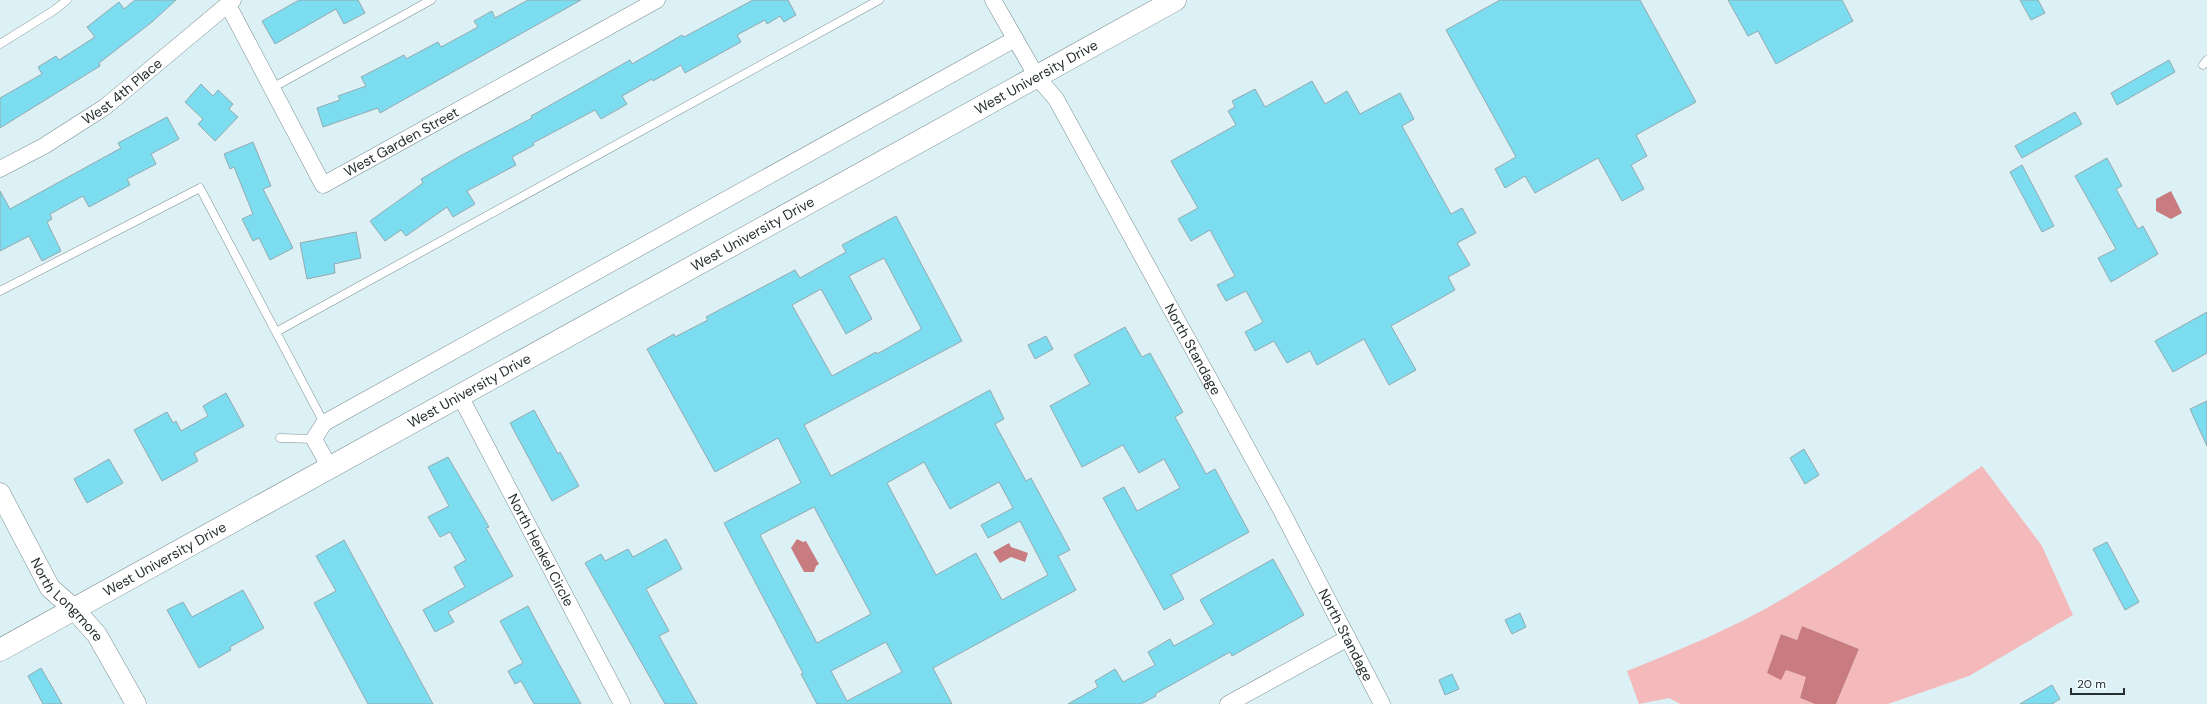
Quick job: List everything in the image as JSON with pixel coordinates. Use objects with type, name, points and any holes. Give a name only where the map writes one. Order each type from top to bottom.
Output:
[{"type":"main road","name":"West University Drive","points":[[0,650],[1175,0]]},
{"type":"street","name":"West Garden Street","points":[[230,2],[272,88],[323,185],[657,0]]},
{"type":"street","name":"North Standage","points":[[993,0],[1037,77],[1056,99],[1277,502],[1382,704]]},
{"type":"street","name":"West 4th Place","points":[[0,169],[44,146],[105,107],[230,2]]},
{"type":"street","points":[[330,468],[314,439],[324,423],[1015,39]]},
{"type":"street","name":"North Henkel Circle","points":[[460,396],[622,704]]},
{"type":"street","name":"North Longmore","points":[[0,493],[50,588],[74,609],[97,635],[136,704]]},
{"type":"street","points":[[1228,704],[1348,638]]},
{"type":"lane","points":[[0,44],[53,11],[67,0]]},
{"type":"lane","points":[[272,88],[431,0]]},
{"type":"lane","points":[[276,332],[879,0]]},
{"type":"lane","points":[[2207,60],[2203,65],[2207,64]]},
{"type":"lane","points":[[0,291],[200,188],[324,423]]},
{"type":"lane","points":[[280,438],[314,439]]},
{"type":"shaded area","points":[[2171,191],[2182,213],[2171,219],[2156,211],[2156,199]]},
{"type":"shaded area","points":[[1982,466],[2042,546],[2073,615],[1969,676],[1888,704],[1836,704],[1859,649],[1802,626],[1797,640],[1782,634],[1786,670],[1807,677],[1800,698],[1815,704],[1680,704],[1669,698],[1639,704],[1627,671],[1728,628],[1767,608],[1861,550]]},
{"type":"shaded area","points":[[797,539],[803,542],[806,541],[819,564],[816,566],[814,572],[804,572],[791,548]]},
{"type":"shaded area","points":[[1009,543],[1011,547],[1028,553],[1025,562],[1011,557],[1000,563],[993,552]]},
{"type":"shaded area","points":[[1802,626],[1859,649],[1836,704],[1815,704],[1800,698],[1806,677],[1786,670],[1781,680],[1767,673],[1781,634],[1797,640]]},
{"type":"building","points":[[135,0],[176,0],[152,22],[99,63],[100,66],[0,128],[0,98],[42,74],[38,67],[56,56],[59,60],[95,37],[87,27],[119,2],[124,9]]},
{"type":"building","points":[[299,0],[358,0],[365,13],[344,24],[336,9],[275,44],[262,21]]},
{"type":"building","points":[[528,0],[581,0],[380,113],[378,108],[323,127],[317,108],[340,100],[338,96],[366,86],[361,77],[404,55],[406,59],[438,42],[441,47],[478,27],[474,21],[492,11],[495,18]]},
{"type":"building","points":[[753,0],[788,0],[796,15],[784,22],[780,16],[767,24],[765,20],[737,35],[741,42],[685,73],[681,65],[622,96],[627,104],[601,119],[595,110],[533,143],[534,145],[512,157],[516,165],[467,191],[475,204],[453,217],[447,207],[406,236],[401,230],[385,241],[370,221],[423,183],[421,179],[460,156],[532,118],[531,116],[630,60],[632,64],[682,35],[684,37]]},
{"type":"building","points":[[1500,0],[1640,0],[1696,102],[1636,135],[1647,156],[1631,165],[1644,189],[1622,201],[1598,158],[1535,193],[1525,176],[1505,188],[1495,169],[1516,157],[1446,30]]},
{"type":"building","points":[[1728,0],[1842,0],[1853,21],[1776,64],[1758,31],[1748,36]]},
{"type":"building","points":[[2020,0],[2038,0],[2045,13],[2031,20]]},
{"type":"building","points":[[2169,60],[2175,72],[2117,105],[2111,93]]},
{"type":"building","points":[[1312,81],[1325,104],[1347,91],[1360,114],[1400,93],[1414,119],[1402,126],[1451,214],[1462,208],[1476,233],[1457,243],[1470,265],[1448,277],[1455,290],[1391,326],[1416,370],[1389,385],[1364,339],[1317,365],[1310,351],[1287,363],[1274,341],[1255,351],[1245,332],[1263,322],[1246,291],[1226,301],[1217,285],[1235,276],[1210,230],[1191,241],[1178,219],[1198,208],[1171,161],[1236,125],[1228,111],[1235,107],[1232,101],[1255,89],[1265,107]]},
{"type":"building","points":[[201,84],[213,96],[218,90],[233,104],[229,109],[238,117],[215,141],[198,124],[203,119],[185,102]]},
{"type":"building","points":[[2075,112],[2082,124],[2022,158],[2015,146]]},
{"type":"building","points":[[167,117],[179,139],[151,154],[156,164],[127,179],[130,185],[89,207],[83,196],[50,214],[52,219],[47,222],[61,251],[42,261],[29,236],[0,251],[0,191],[10,209],[121,148],[118,143]]},
{"type":"building","points":[[253,142],[271,186],[263,189],[293,248],[270,260],[259,238],[253,241],[242,219],[253,214],[234,167],[230,169],[224,154]]},
{"type":"building","points":[[2107,158],[2122,186],[2116,189],[2138,229],[2143,226],[2158,254],[2111,282],[2098,258],[2116,249],[2075,176]]},
{"type":"building","points":[[2022,165],[2054,226],[2042,232],[2010,172]]},
{"type":"building","points":[[896,216],[962,341],[804,425],[831,476],[990,390],[1004,419],[995,424],[1026,481],[1031,478],[1070,550],[1058,556],[1076,590],[933,668],[952,704],[817,704],[801,674],[803,673],[724,523],[801,483],[778,438],[715,472],[647,349],[674,334],[675,337],[708,320],[706,317],[795,270],[800,278],[846,252],[842,245]],"holes":[[[884,258],[921,328],[920,330],[877,354],[876,352],[832,376],[792,305],[821,289],[846,334],[872,319],[849,276]],[[924,462],[950,509],[999,482],[1013,508],[981,525],[988,538],[1020,521],[1048,575],[1002,600],[976,553],[936,575],[887,483]],[[814,507],[871,614],[817,643],[760,535]],[[886,642],[902,672],[847,701],[831,671]]]},
{"type":"building","points":[[356,232],[361,258],[334,264],[335,273],[307,279],[300,243]]},
{"type":"building","points":[[2207,312],[2207,353],[2173,372],[2155,341]]},
{"type":"building","points":[[1125,327],[1142,357],[1150,353],[1183,412],[1175,417],[1206,474],[1215,469],[1249,532],[1171,575],[1184,599],[1164,610],[1103,498],[1124,487],[1137,511],[1180,488],[1164,459],[1139,473],[1123,445],[1082,467],[1050,406],[1090,384],[1074,355]]},
{"type":"building","points":[[1046,336],[1053,349],[1035,359],[1028,345]]},
{"type":"building","points":[[226,393],[244,426],[194,453],[198,461],[162,481],[134,430],[167,412],[173,423],[176,421],[181,431],[208,416],[203,406]]},
{"type":"building","points":[[2207,401],[2207,446],[2190,409]]},
{"type":"building","points":[[534,410],[558,454],[560,452],[579,486],[552,501],[510,423]]},
{"type":"building","points":[[1804,449],[1819,475],[1805,484],[1790,458]]},
{"type":"building","points":[[448,457],[489,527],[486,528],[513,576],[448,612],[454,622],[435,632],[423,610],[465,587],[454,567],[466,560],[450,532],[440,537],[428,517],[449,506],[428,467]]},
{"type":"building","points":[[109,459],[123,483],[87,503],[74,479]]},
{"type":"building","points":[[666,539],[682,569],[646,589],[669,631],[659,636],[697,704],[665,704],[585,563],[601,554],[605,561],[628,549],[633,557]]},
{"type":"building","points":[[344,540],[433,704],[368,704],[314,603],[336,591],[316,556]]},
{"type":"building","points":[[2107,542],[2139,602],[2125,610],[2093,549]]},
{"type":"building","points":[[1273,559],[1304,615],[1232,656],[1230,652],[1155,694],[1156,696],[1141,704],[1068,704],[1098,687],[1095,681],[1115,669],[1123,682],[1155,665],[1148,652],[1170,639],[1174,646],[1214,624],[1200,600]]},
{"type":"building","points":[[243,590],[264,628],[230,647],[231,650],[199,668],[167,610],[183,602],[192,617]]},
{"type":"building","points":[[528,606],[581,704],[534,704],[521,681],[515,684],[508,671],[523,663],[500,621]]},
{"type":"building","points":[[1520,613],[1526,627],[1512,634],[1505,620]]},
{"type":"building","points":[[41,668],[62,704],[43,704],[28,676]]},
{"type":"building","points":[[1452,674],[1459,689],[1445,695],[1439,680]]},
{"type":"building","points":[[2052,685],[2060,699],[2052,704],[2020,704]]}]
